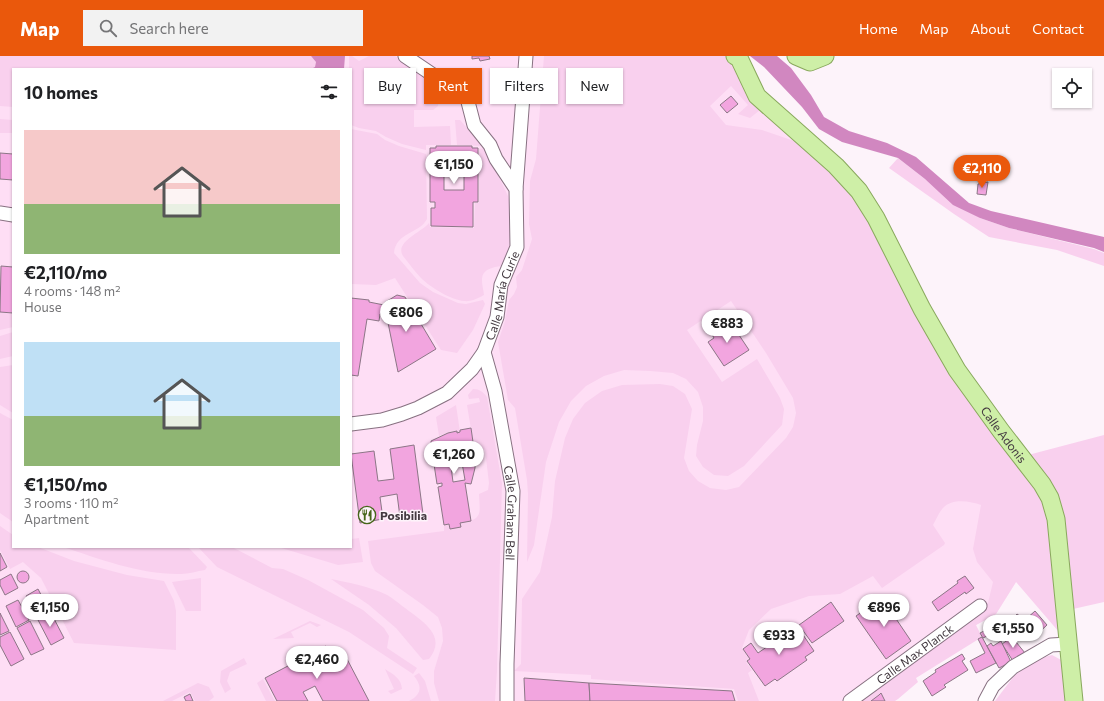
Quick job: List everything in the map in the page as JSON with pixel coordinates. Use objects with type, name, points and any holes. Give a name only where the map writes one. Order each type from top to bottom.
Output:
[{"type":"main road","name":"Calle Adonis","points":[[735,56],[739,58],[757,96],[836,166],[858,191],[876,218],[922,309],[957,370],[1042,484],[1050,498],[1056,519],[1074,701]]},
{"type":"main road","points":[[796,56],[810,62],[825,56]]},
{"type":"street","points":[[405,56],[467,98],[474,125],[490,145],[496,159],[516,189]]},
{"type":"street","name":"Calle María Curie","points":[[352,424],[382,420],[402,414],[418,408],[447,393],[472,369],[484,352],[497,317],[501,285],[517,247],[516,189],[526,56]]},
{"type":"street","points":[[0,213],[12,215]]},
{"type":"street","name":"Calle Graham Bell","points":[[484,352],[495,391],[513,491],[507,657],[507,701]]},
{"type":"street","name":"Calle Max Planck","points":[[850,701],[980,606]]},
{"type":"street","points":[[985,701],[993,686],[1013,667],[1051,645],[1068,644]]},
{"type":"shaded area","points":[[0,56],[727,56],[786,132],[841,183],[1016,582],[996,614],[976,625],[871,701],[0,701]]},
{"type":"shaded area","points":[[0,56],[311,56],[316,62],[315,67],[313,68],[12,68],[12,107],[0,106]]},
{"type":"shaded area","points":[[311,56],[345,56],[344,68],[313,68],[315,67],[316,62]]},
{"type":"shaded area","points":[[349,56],[352,56],[359,61],[369,56],[395,56],[412,68],[364,68],[364,104],[416,104],[416,71],[424,76],[424,104],[438,104],[438,106],[433,110],[414,110],[414,127],[450,126],[451,145],[426,145],[426,150],[402,144],[376,131],[352,125],[352,68],[349,68]]},
{"type":"shaded area","points":[[544,56],[727,56],[732,59],[760,110],[750,118],[738,114],[748,105],[731,86],[710,106],[726,125],[762,130],[800,143],[841,183],[861,208],[1046,498],[1059,632],[1016,582],[996,614],[976,625],[982,637],[916,678],[918,682],[898,699],[895,701],[885,701],[881,694],[871,701],[854,701],[988,603],[993,582],[977,562],[973,549],[981,505],[961,501],[951,503],[943,508],[933,525],[945,543],[944,545],[882,588],[873,576],[840,594],[809,596],[771,609],[749,630],[742,648],[750,659],[746,662],[752,670],[748,673],[759,701],[738,701],[734,689],[591,679],[591,675],[514,671],[521,664],[522,599],[540,572],[552,517],[555,481],[565,438],[573,419],[585,403],[602,391],[622,385],[660,384],[673,386],[685,394],[692,409],[684,458],[689,471],[698,481],[710,488],[726,490],[739,487],[786,438],[793,427],[796,413],[793,398],[766,353],[731,301],[687,330],[722,382],[757,359],[780,398],[784,409],[782,425],[744,466],[728,476],[714,475],[703,467],[696,456],[703,421],[703,407],[698,392],[686,379],[673,373],[624,370],[604,376],[586,386],[571,401],[559,422],[546,462],[534,545],[527,562],[527,480],[515,408],[508,400],[498,342],[505,321],[509,300],[517,287],[516,277],[522,270],[532,239],[529,224],[530,181],[536,159],[540,104],[558,104],[558,68],[543,68]]},
{"type":"shaded area","points":[[750,56],[777,56],[791,68],[811,95],[824,117],[849,131],[887,143],[916,157],[969,203],[991,211],[1104,237],[1104,252],[1094,248],[1009,228],[980,218],[953,205],[925,179],[898,158],[842,142],[819,129],[802,107],[764,67]]},
{"type":"shaded area","points":[[0,119],[12,120],[12,133],[0,133]]},
{"type":"shaded area","points":[[455,120],[460,120],[483,146],[457,145]]},
{"type":"shaded area","points":[[352,129],[377,134],[385,140],[399,146],[426,154],[427,219],[419,228],[399,241],[394,253],[420,283],[433,292],[458,303],[466,304],[483,300],[485,304],[473,330],[457,353],[441,350],[395,278],[376,285],[352,284]]},
{"type":"shaded area","points":[[485,148],[508,196],[513,239],[504,265],[494,267],[484,272],[482,283],[484,295],[472,300],[464,301],[447,296],[425,282],[416,273],[401,251],[405,242],[429,223],[430,227],[474,228],[475,203],[479,202],[479,149]]},
{"type":"shaded area","points":[[898,158],[980,218],[1009,228],[1094,249],[1104,253],[1104,266],[1057,250],[989,237],[889,168]]},
{"type":"shaded area","points":[[0,312],[12,313],[12,327],[0,330]]},
{"type":"shaded area","points":[[12,332],[12,356],[0,359],[0,336]]},
{"type":"shaded area","points":[[12,365],[12,412],[0,405],[0,367]]},
{"type":"shaded area","points":[[473,389],[481,391],[487,397],[502,483],[495,701],[439,701],[434,683],[434,671],[443,641],[442,628],[438,617],[375,571],[371,563],[368,541],[444,531],[444,525],[449,524],[450,529],[460,527],[460,523],[476,518],[480,507],[479,494],[488,490],[489,483],[485,450],[479,447],[472,449],[471,442],[473,441],[467,405],[480,402],[479,398],[469,399],[468,395]]},
{"type":"shaded area","points":[[456,405],[460,432],[457,433],[457,431],[454,431],[439,436],[436,417]]},
{"type":"shaded area","points":[[0,413],[12,419],[12,521],[0,513]]},
{"type":"shaded area","points":[[1104,435],[1104,602],[1073,609],[1058,504],[1028,455]]},
{"type":"shaded area","points":[[0,526],[12,534],[12,548],[41,548],[74,561],[127,575],[164,581],[174,601],[176,611],[176,650],[74,643],[41,578],[23,562],[10,569],[0,550]]},
{"type":"shaded area","points":[[359,538],[363,562],[338,565],[281,548],[352,548],[352,539]]},
{"type":"shaded area","points":[[66,548],[189,548],[207,567],[205,570],[184,574],[166,574],[136,569]]},
{"type":"shaded area","points":[[199,548],[234,548],[272,568],[283,569],[308,580],[363,610],[384,628],[389,636],[387,648],[417,668],[413,674],[349,632],[217,567]]},
{"type":"shaded area","points":[[201,578],[201,611],[186,611],[172,582]]},
{"type":"shaded area","points":[[331,579],[379,591],[393,599],[419,618],[430,630],[436,643],[434,651],[429,659],[423,660],[396,628],[369,605]]},
{"type":"shaded area","points":[[310,621],[321,625],[317,627],[310,623],[291,632],[294,638],[273,639]]},
{"type":"shaded area","points":[[1052,655],[1063,661],[1068,701],[995,701],[1014,676],[1034,660]]},
{"type":"shaded area","points":[[244,658],[247,664],[230,672],[227,681],[231,689],[225,693],[220,682],[221,671]]},
{"type":"shaded area","points":[[385,669],[399,679],[402,689],[391,694],[388,691],[394,689]]},
{"type":"shaded area","points":[[419,673],[425,681],[431,701],[409,701],[418,693],[420,687],[414,676]]},
{"type":"shaded area","points":[[263,679],[275,701],[266,701],[257,683]]},
{"type":"shaded area","points":[[198,683],[209,687],[214,697],[209,701],[195,701],[190,692],[172,701],[163,701]]},
{"type":"building","points":[[472,56],[489,56],[490,59],[480,61],[479,58],[472,59]]},
{"type":"building","points":[[731,96],[738,104],[727,113],[720,105]]},
{"type":"building","points":[[436,146],[472,146],[472,148],[478,148],[478,202],[473,202],[473,227],[431,226],[431,208],[435,208],[435,202],[430,202],[430,148],[436,148]],"holes":[[[444,161],[464,161],[464,190],[444,190]]]},
{"type":"building","points":[[0,153],[12,154],[12,180],[0,179]]},
{"type":"building","points":[[988,182],[986,195],[977,194],[978,184]]},
{"type":"building","points":[[1,266],[12,267],[12,313],[0,312]]},
{"type":"building","points":[[397,295],[405,297],[436,349],[398,372],[384,303]]},
{"type":"building","points":[[352,298],[369,300],[369,302],[384,305],[386,315],[380,314],[379,321],[367,319],[358,376],[352,375]]},
{"type":"building","points":[[722,323],[727,330],[733,326],[749,350],[724,366],[708,342],[714,338],[710,331]]},
{"type":"building","points":[[471,428],[473,442],[471,442],[472,449],[474,449],[475,453],[475,468],[471,484],[465,483],[471,521],[460,523],[461,527],[450,529],[449,524],[444,525],[438,487],[442,486],[442,483],[437,484],[432,451],[437,451],[437,448],[432,448],[431,441],[448,433],[457,431],[457,433],[460,432],[460,430]],"holes":[[[461,457],[465,480],[453,482],[450,459]]]},
{"type":"building","points":[[414,445],[423,514],[400,517],[397,494],[380,497],[383,519],[360,523],[352,454],[374,451],[378,481],[394,479],[390,449]]},
{"type":"building","points":[[0,553],[7,567],[0,571]]},
{"type":"building","points":[[21,571],[25,571],[29,577],[25,583],[21,583],[17,579],[17,575]]},
{"type":"building","points":[[11,574],[18,588],[5,595],[0,585],[0,580]]},
{"type":"building","points":[[965,576],[974,588],[966,594],[965,592],[938,611],[932,602]]},
{"type":"building","points":[[38,589],[49,610],[36,616],[26,596]]},
{"type":"building","points":[[882,598],[911,641],[886,659],[856,616]]},
{"type":"building","points":[[18,600],[29,620],[16,627],[6,606]]},
{"type":"building","points":[[831,602],[844,621],[812,643],[799,625]]},
{"type":"building","points":[[50,611],[64,638],[51,645],[37,618]]},
{"type":"building","points":[[1035,611],[1047,625],[1033,638],[1014,617],[1017,614],[1025,620]]},
{"type":"building","points":[[0,613],[9,631],[0,635]]},
{"type":"building","points":[[30,621],[44,649],[31,655],[17,628]]},
{"type":"building","points":[[1018,621],[1027,631],[1016,642],[1008,631]]},
{"type":"building","points":[[797,626],[814,651],[805,657],[807,660],[777,681],[775,679],[765,686],[747,661],[750,659],[743,649],[751,643],[758,653]]},
{"type":"building","points":[[984,631],[987,636],[983,638],[980,633]]},
{"type":"building","points":[[10,632],[24,659],[11,666],[0,645],[0,637]]},
{"type":"building","points":[[982,637],[996,663],[976,673],[970,661],[985,653],[978,639]]},
{"type":"building","points":[[1012,637],[1025,653],[1013,661],[1002,644]]},
{"type":"building","points":[[1001,641],[1011,662],[999,668],[987,646],[991,643],[993,646]]},
{"type":"building","points":[[326,646],[335,665],[347,659],[369,701],[323,701],[315,686],[303,692],[308,701],[277,701],[265,678]]},
{"type":"building","points":[[962,654],[965,659],[962,661],[968,670],[944,685],[946,687],[932,696],[923,681],[936,672],[935,670]]},
{"type":"building","points":[[524,678],[589,683],[590,701],[525,701]]},
{"type":"building","points":[[589,683],[732,691],[735,701],[590,701]]},
{"type":"building","points":[[881,693],[885,701],[871,701],[879,695]]},
{"type":"building","points":[[190,694],[193,701],[186,701],[184,697]]},
{"type":"place","name":"Posibilia","points":[[367,515]]}]
